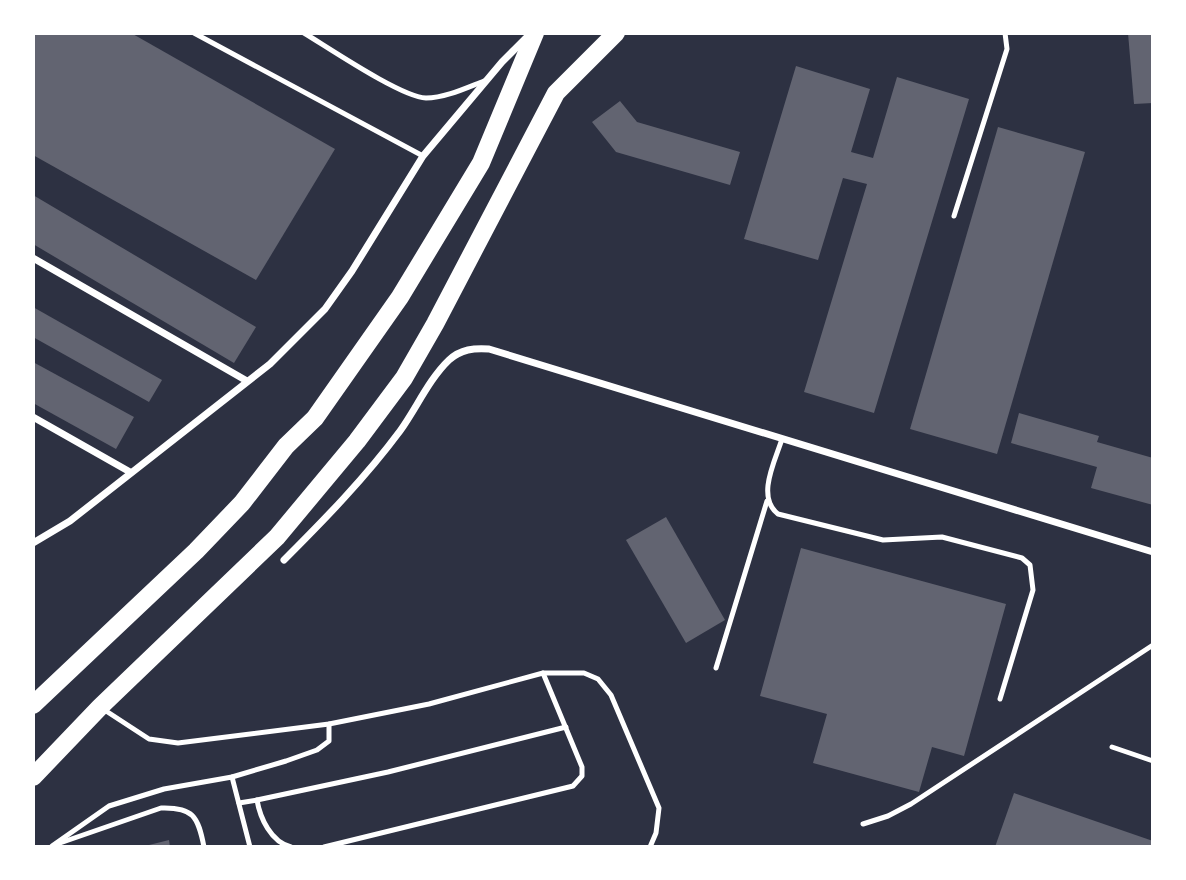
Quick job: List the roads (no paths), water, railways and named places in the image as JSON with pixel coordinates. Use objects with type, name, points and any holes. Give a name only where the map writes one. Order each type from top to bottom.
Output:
[{"type":"main road","points":[[33,705],[125,622],[205,541],[315,418],[400,297],[481,163],[533,33]]},
{"type":"main road","points":[[33,777],[100,707],[276,537],[357,441],[404,378],[435,324],[556,93],[616,33]]},
{"type":"street","points":[[33,543],[70,521],[300,336],[325,309],[352,271],[423,156],[487,80],[533,33]]},
{"type":"street","points":[[33,258],[247,381]]},
{"type":"street","points":[[284,560],[347,497],[400,431],[448,361],[460,352],[475,348],[489,349],[1153,552]]},
{"type":"street","points":[[33,417],[130,472]]},
{"type":"lane","points":[[194,33],[423,156]]},
{"type":"lane","points":[[304,33],[402,90],[424,98],[452,93],[487,80]]},
{"type":"lane","points":[[954,216],[1007,49],[1006,33]]},
{"type":"lane","points":[[716,668],[767,501],[766,493],[782,439]]},
{"type":"lane","points":[[767,501],[778,514],[883,540],[942,537],[1022,558],[1030,565],[1033,590],[1000,699]]},
{"type":"lane","points":[[863,824],[888,816],[911,804],[1153,645]]},
{"type":"lane","points":[[100,707],[149,739],[167,743],[329,724],[429,704],[543,673],[584,673],[598,679],[611,695],[659,807],[656,833],[650,847]]},
{"type":"lane","points":[[324,847],[573,786],[582,776],[582,767],[543,673]]},
{"type":"lane","points":[[52,846],[77,825],[109,806],[164,789],[232,776],[317,750],[329,741],[329,724]]},
{"type":"lane","points":[[239,803],[388,772],[566,727]]},
{"type":"lane","points":[[1112,747],[1153,761]]},
{"type":"lane","points":[[232,776],[250,847]]},
{"type":"lane","points":[[257,800],[259,814],[274,838],[291,847]]},
{"type":"lane","points":[[52,846],[161,807],[177,807],[188,810],[196,819],[204,847]]}]
